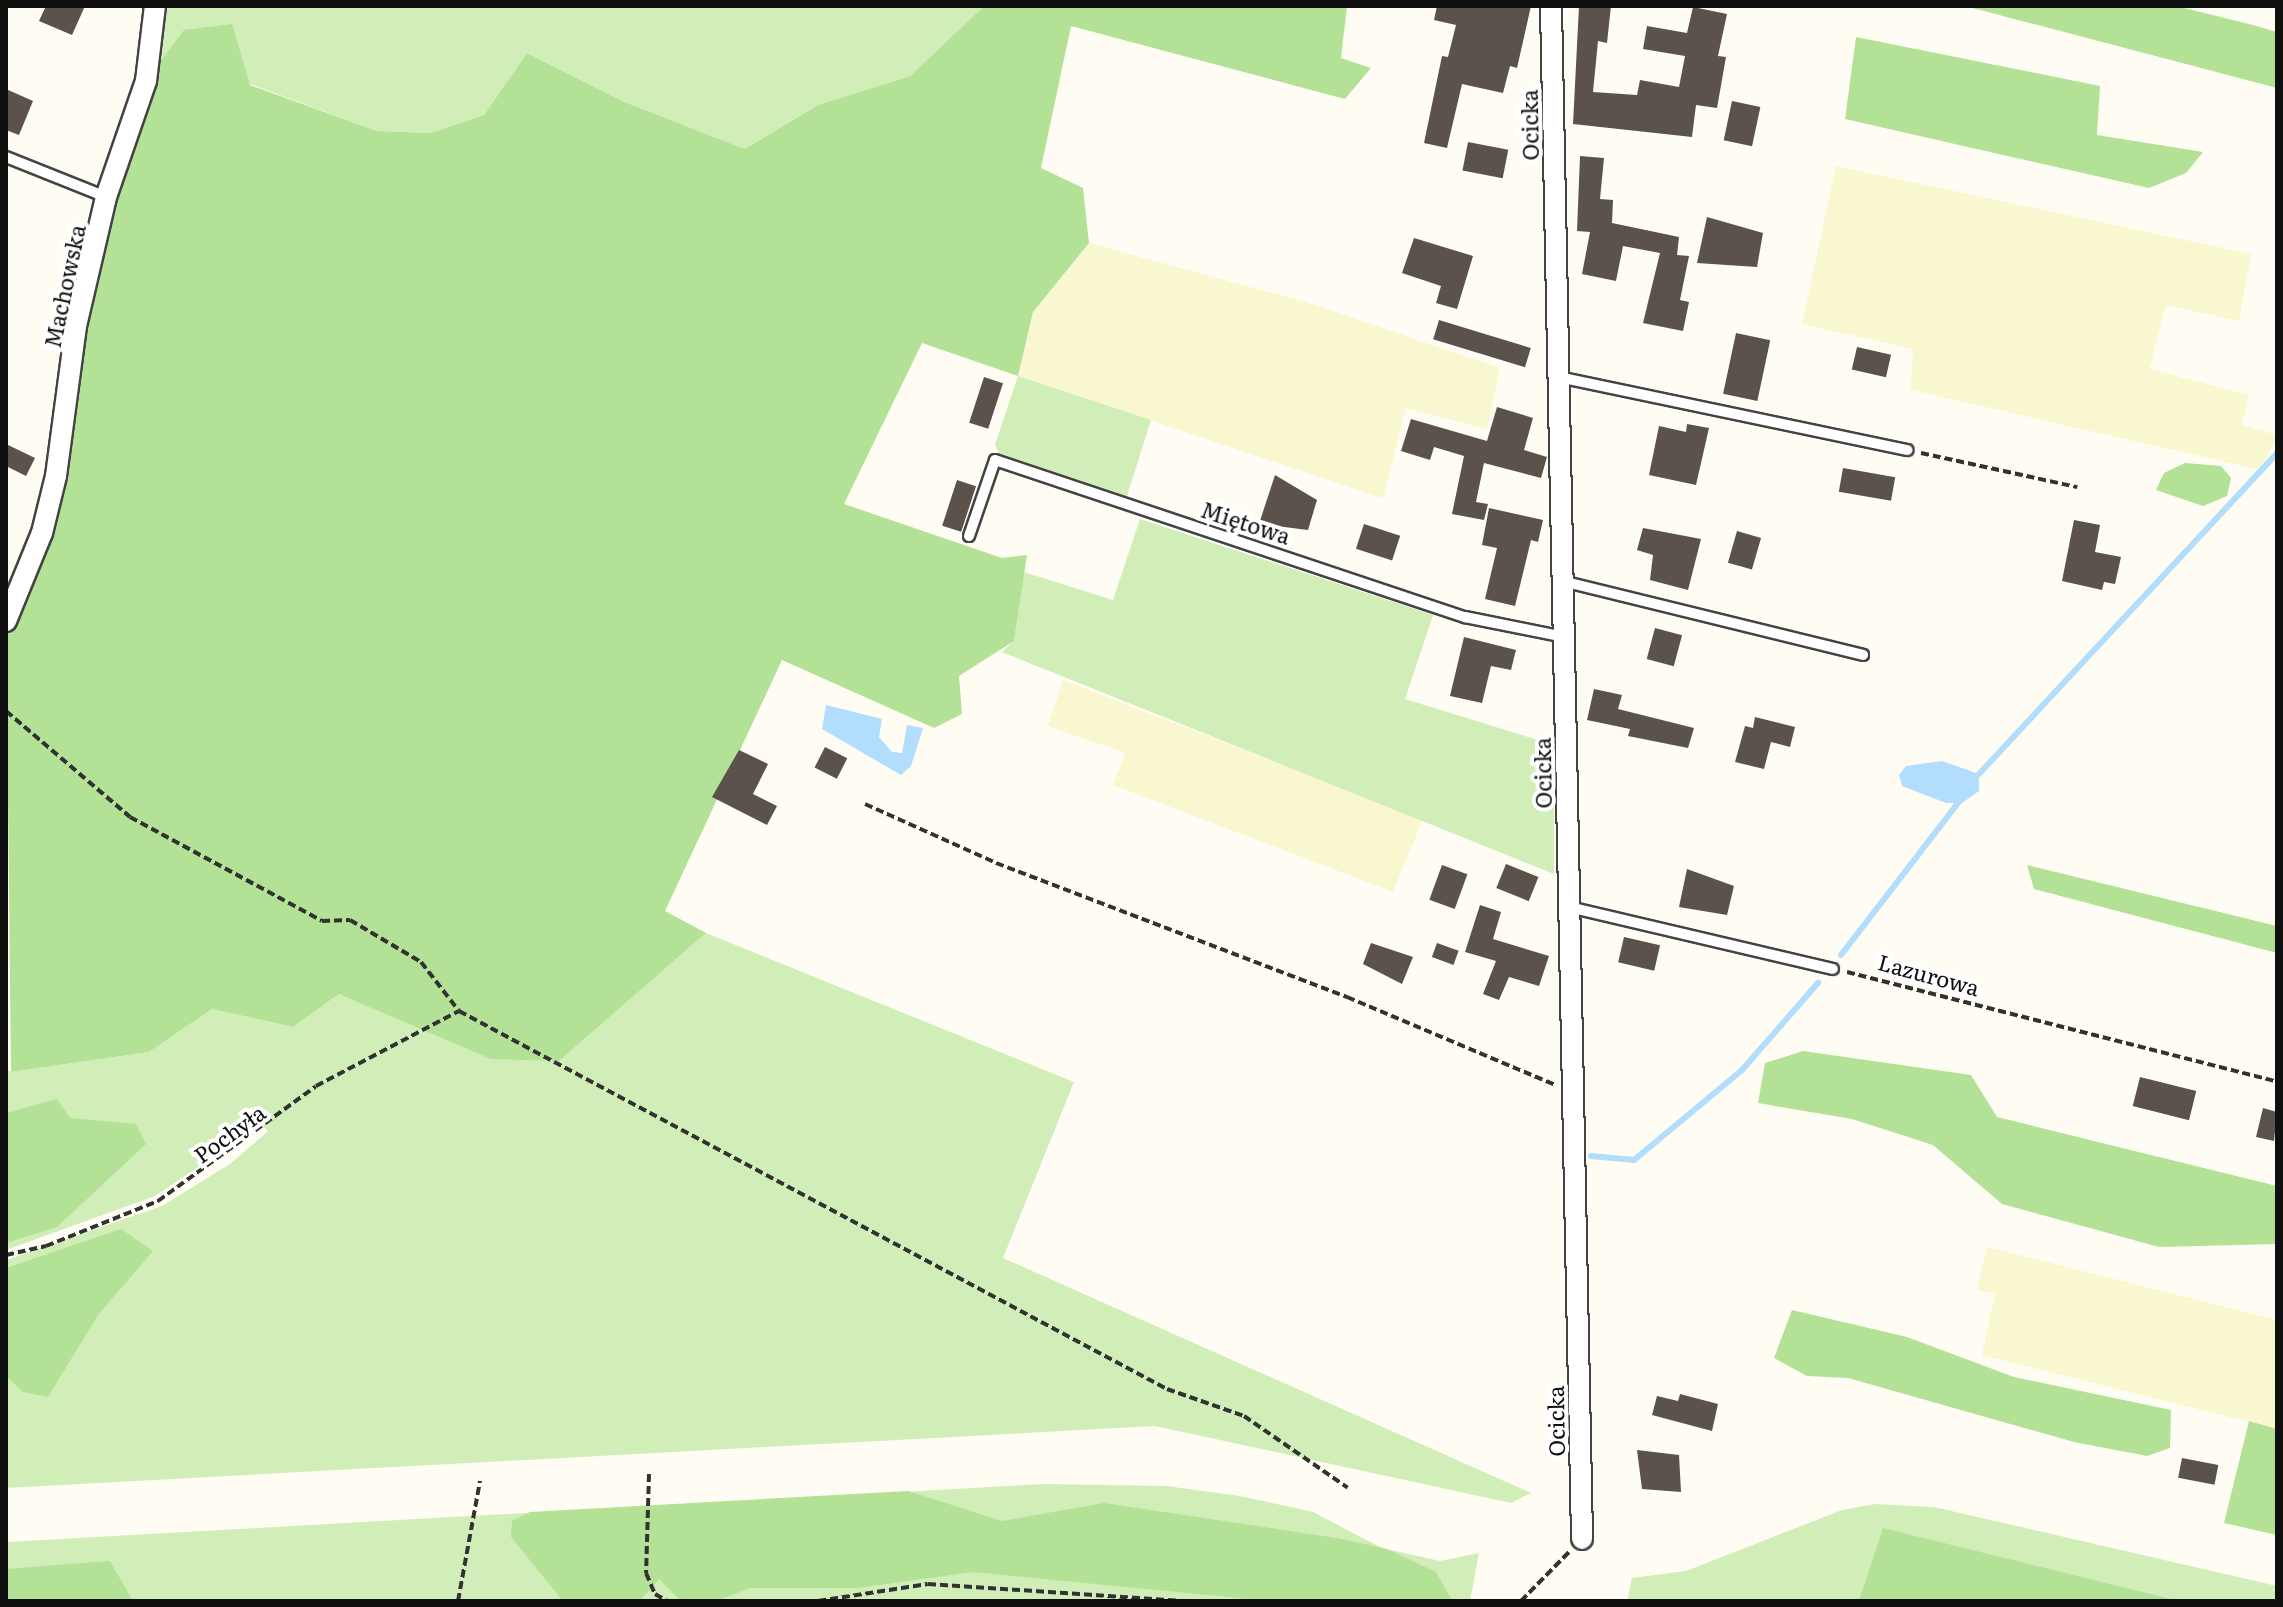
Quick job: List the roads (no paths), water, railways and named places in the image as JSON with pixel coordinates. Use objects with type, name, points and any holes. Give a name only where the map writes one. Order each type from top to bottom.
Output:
[{"type":"street","name":"Machowska","points":[[6,621],[42,533],[56,476],[76,326],[106,197],[146,81],[155,6]]},
{"type":"street","name":"Ocicka","points":[[1551,6],[1582,1539]]},
{"type":"lane","points":[[6,157],[106,197]]},
{"type":"lane","points":[[1558,377],[1907,450]]},
{"type":"lane","name":"Miętowa","points":[[969,536],[995,460],[1465,617],[1564,637]]},
{"type":"lane","points":[[1562,581],[1863,655]]},
{"type":"lane","points":[[1569,907],[1833,969]]},
{"type":"water","points":[[826,705],[882,719],[879,737],[892,752],[902,753],[907,725],[923,728],[911,766],[901,775],[822,729]]},
{"type":"water","points":[[1942,761],[1979,774],[1979,791],[1962,803],[1946,803],[1902,786],[1899,775],[1906,766]]},
{"type":"waterway","points":[[1979,774],[2277,453]]},
{"type":"waterway","points":[[1841,955],[1958,803]]},
{"type":"waterway","points":[[1591,1156],[1634,1160],[1742,1070],[1818,983]]}]
